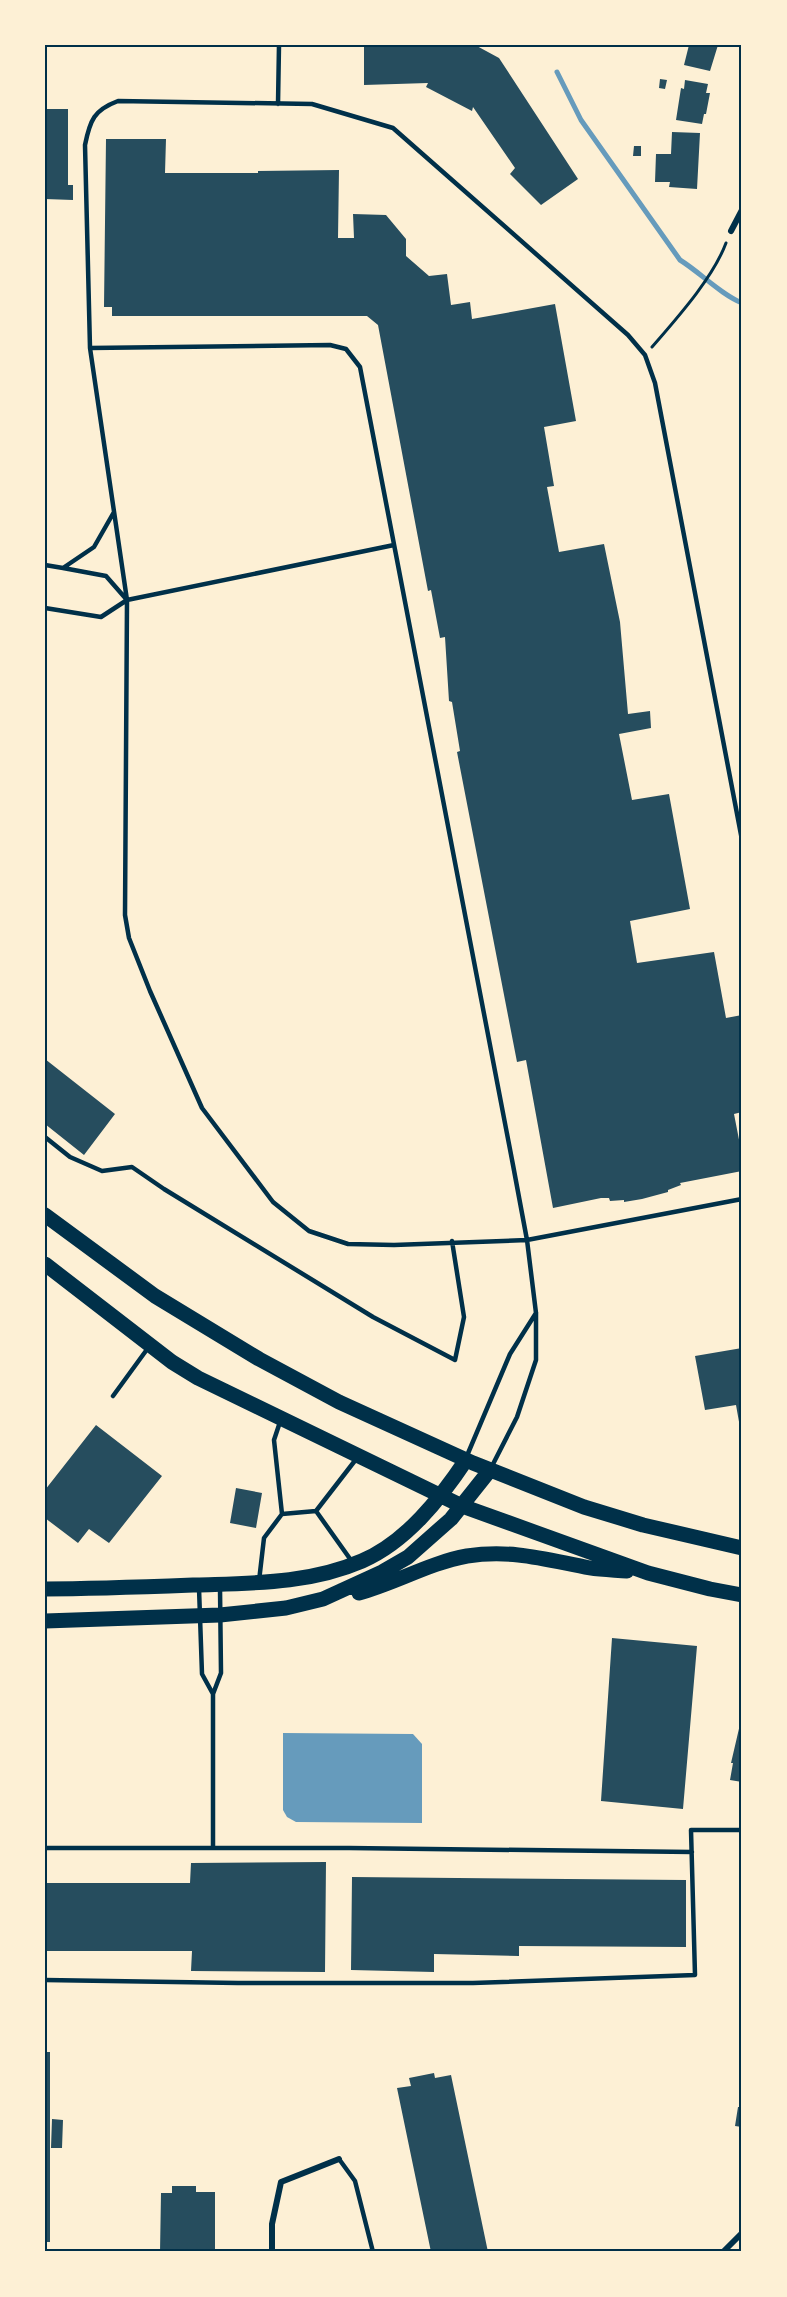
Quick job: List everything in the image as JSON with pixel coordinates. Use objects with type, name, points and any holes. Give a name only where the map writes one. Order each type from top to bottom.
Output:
[{"type":"main road","points":[[45,1215],[155,1296],[228,1341],[339,1402],[466,1460],[584,1507],[643,1525],[742,1548]]},
{"type":"main road","points":[[45,1264],[150,1346],[198,1378],[462,1506],[648,1572],[710,1589],[742,1594]]},
{"type":"main road","points":[[45,1589],[281,1582],[318,1575],[363,1560],[388,1545],[423,1516],[442,1496],[466,1460]]},
{"type":"main road","points":[[323,1599],[382,1572],[408,1557],[432,1537],[462,1506],[490,1470]]},
{"type":"main road","points":[[45,1621],[220,1615],[286,1608],[361,1593],[430,1565],[467,1556],[498,1553],[544,1557],[591,1568],[648,1572]]},
{"type":"street","points":[[731,231],[742,210]]},
{"type":"street","points":[[272,2252],[272,2224],[280,2182],[339,2159]]},
{"type":"street","points":[[723,2252],[742,2233]]},
{"type":"lane","points":[[278,104],[279,45]]},
{"type":"lane","points":[[742,840],[655,383],[645,355],[628,335],[393,128],[312,104],[118,101],[102,107],[89,124],[85,145],[90,348],[127,600],[124,915],[129,938],[150,992],[201,1106],[273,1202],[309,1231],[348,1244],[394,1245],[452,1241],[527,1240],[742,1199]]},
{"type":"lane","points":[[90,348],[330,345],[346,349],[360,367],[527,1240],[536,1313],[536,1360],[517,1417],[490,1470]]},
{"type":"lane","points":[[63,568],[94,547],[114,512]]},
{"type":"lane","points":[[45,608],[101,617],[127,600],[394,545]]},
{"type":"lane","points":[[45,565],[106,576],[127,600]]},
{"type":"lane","points":[[45,1137],[70,1157],[102,1172],[132,1167],[373,1317],[455,1360],[464,1317],[452,1241]]},
{"type":"lane","points":[[466,1460],[510,1354],[536,1313]]},
{"type":"lane","points":[[113,1396],[150,1346]]},
{"type":"lane","points":[[259,1582],[264,1538],[282,1514],[274,1440],[281,1418]]},
{"type":"lane","points":[[282,1514],[316,1511],[359,1456]]},
{"type":"lane","points":[[316,1511],[353,1564]]},
{"type":"lane","points":[[199,1585],[202,1674],[213,1694]]},
{"type":"lane","points":[[213,1848],[213,1694],[221,1673],[220,1585]]},
{"type":"lane","points":[[45,1980],[473,1983],[695,1975],[691,1830],[742,1830]]},
{"type":"lane","points":[[45,1848],[692,1852]]},
{"type":"lane","points":[[339,2159],[355,2181],[373,2252]]},
{"type":"path","points":[[645,355],[682,313],[722,254],[731,231]]},
{"type":"water","points":[[283,1733],[413,1734],[422,1744],[422,1823],[296,1822],[287,1817],[283,1810]]},
{"type":"building","points":[[364,45],[475,45],[499,58],[578,179],[541,205],[510,174],[515,168],[473,107],[472,111],[426,87],[428,83],[364,85]]},
{"type":"building","points":[[689,45],[718,45],[710,71],[684,65]]},
{"type":"building","points":[[660,79],[667,80],[665,89],[659,88]]},
{"type":"building","points":[[685,80],[708,84],[706,93],[710,93],[702,124],[676,120],[681,88],[684,89]]},
{"type":"building","points":[[45,109],[68,109],[68,185],[73,185],[73,200],[45,199]]},
{"type":"building","points":[[672,132],[700,133],[697,189],[669,187],[670,182],[655,182],[656,154],[671,154]]},
{"type":"building","points":[[106,139],[166,139],[165,173],[339,170],[338,238],[354,238],[353,214],[386,215],[406,239],[406,256],[429,276],[447,274],[451,305],[470,302],[472,319],[555,304],[576,421],[544,427],[554,486],[547,487],[559,552],[604,544],[620,622],[628,714],[650,711],[651,728],[619,734],[632,800],[669,794],[690,909],[630,921],[637,963],[714,952],[726,1018],[742,1015],[742,1112],[734,1114],[742,1155],[742,1171],[680,1183],[681,1185],[668,1192],[642,1199],[624,1202],[624,1200],[610,1201],[609,1198],[601,1198],[553,1208],[526,1060],[517,1062],[457,752],[460,751],[452,702],[449,701],[445,637],[440,638],[431,590],[428,591],[378,325],[367,316],[112,316],[112,307],[104,307]]},
{"type":"building","points":[[634,146],[641,146],[641,156],[633,156]]},
{"type":"building","points":[[45,1059],[115,1114],[84,1155],[45,1124]]},
{"type":"building","points":[[742,1348],[741,1433],[736,1405],[705,1410],[695,1356]]},
{"type":"building","points":[[96,1425],[162,1476],[109,1543],[89,1529],[78,1543],[45,1518],[45,1490]]},
{"type":"building","points":[[236,1488],[262,1493],[256,1528],[230,1523]]},
{"type":"building","points":[[612,1638],[697,1646],[683,1809],[601,1801]]},
{"type":"building","points":[[741,1720],[742,1782],[730,1780],[733,1763],[731,1763]]},
{"type":"building","points":[[326,1862],[325,1972],[191,1971],[192,1951],[45,1951],[45,1883],[190,1883],[191,1863]]},
{"type":"building","points":[[352,1877],[686,1880],[686,1947],[519,1946],[519,1956],[434,1954],[434,1972],[351,1970]]},
{"type":"building","points":[[45,2052],[50,2052],[50,2242],[45,2242]]},
{"type":"building","points":[[434,2073],[435,2078],[451,2075],[488,2252],[431,2252],[397,2088],[411,2086],[409,2078]]},
{"type":"building","points":[[738,2107],[742,2107],[742,2127],[735,2126]]},
{"type":"building","points":[[52,2119],[63,2120],[62,2148],[51,2148]]},
{"type":"building","points":[[172,2186],[196,2186],[196,2192],[215,2192],[215,2252],[160,2252],[161,2193],[172,2193]]},
{"type":"waterway","points":[[557,72],[581,120],[680,260],[742,303]]}]
